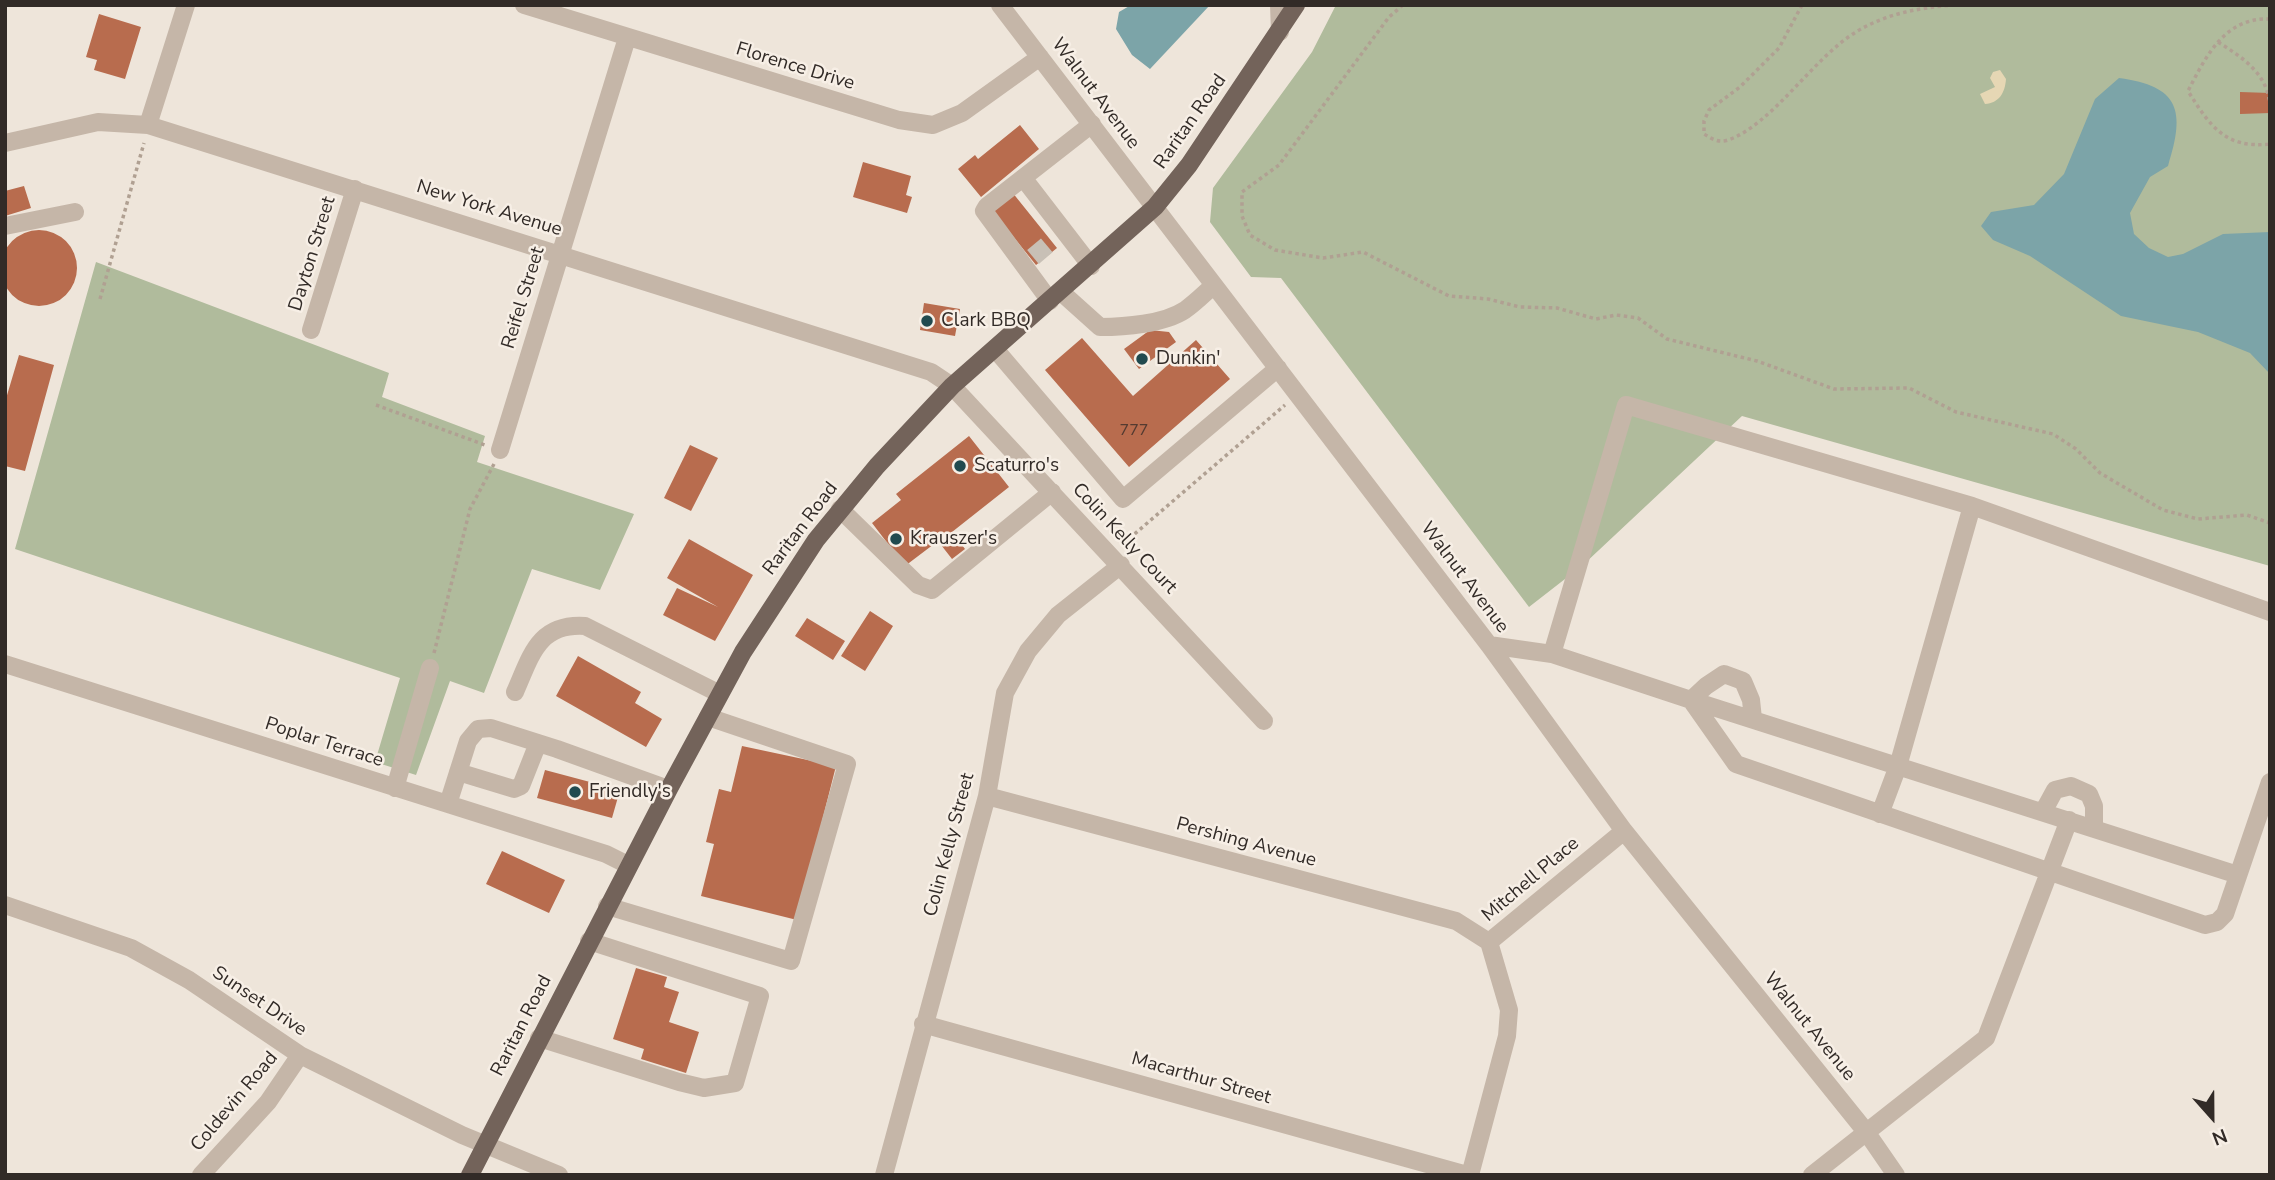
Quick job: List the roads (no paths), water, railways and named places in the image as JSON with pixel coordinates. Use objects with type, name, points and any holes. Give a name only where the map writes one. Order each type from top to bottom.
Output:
[{"type":"main road","name":"Raritan Road","points":[[470,1175],[668,789],[720,694],[791,575],[840,509],[952,386],[1155,207],[1189,165],[1296,5]]},
{"type":"street","points":[[148,125],[186,5]]},
{"type":"street","name":"Florence Drive","points":[[524,5],[899,120],[933,125],[962,113],[1040,57]]},
{"type":"street","name":"Walnut Avenue","points":[[1000,5],[1489,645],[1624,831],[1867,1133],[1896,1175]]},
{"type":"street","points":[[1279,5],[1280,32]]},
{"type":"street","name":"Reifel Street","points":[[500,450],[627,38]]},
{"type":"street","name":"New York Avenue","points":[[5,143],[98,122],[148,125],[918,366],[952,386]]},
{"type":"street","points":[[1092,124],[984,211],[1056,296],[1100,327],[1129,327],[1172,316],[1185,310],[1214,285]]},
{"type":"street","points":[[1024,179],[1059,236],[1091,266]]},
{"type":"street","name":"Dayton Street","points":[[311,330],[355,190]]},
{"type":"street","points":[[5,226],[75,212]]},
{"type":"street","points":[[995,349],[1123,499],[1278,368]]},
{"type":"street","name":"Colin Kelly Court","points":[[952,386],[1116,559],[1264,721]]},
{"type":"street","points":[[1552,654],[1626,405],[1972,506],[2270,612]]},
{"type":"street","points":[[840,509],[918,585],[932,590],[1052,492]]},
{"type":"street","points":[[1880,814],[1898,766],[1972,506]]},
{"type":"street","name":"Colin Kelly Street","points":[[884,1175],[987,796],[1005,693],[1028,651],[1058,615],[1116,559]]},
{"type":"street","points":[[515,692],[536,642],[575,625],[585,626],[720,694]]},
{"type":"street","points":[[1489,645],[1552,654],[2238,875]]},
{"type":"street","name":"Poplar Terrace","points":[[5,664],[606,855],[628,865]]},
{"type":"street","points":[[395,788],[430,668]]},
{"type":"street","points":[[1691,700],[1706,685],[1724,674],[1743,681],[1751,699],[1753,719]]},
{"type":"street","points":[[1691,700],[1736,764],[2205,926],[2217,922],[2225,914],[2270,782]]},
{"type":"street","points":[[607,906],[791,961],[847,764],[708,718]]},
{"type":"street","points":[[447,804],[468,741],[478,729],[491,728],[668,789]]},
{"type":"street","points":[[458,772],[514,789],[521,786],[538,743]]},
{"type":"street","points":[[2043,812],[2055,790],[2071,786],[2089,794],[2094,806],[2094,829]]},
{"type":"street","name":"Pershing Avenue","points":[[987,796],[1456,921],[1489,943]]},
{"type":"street","points":[[1812,1175],[1986,1038],[2069,820]]},
{"type":"street","name":"Mitchell Place","points":[[1468,1175],[1507,1036],[1506,998],[1489,943],[1624,831]]},
{"type":"street","name":"Sunset Drive","points":[[5,905],[131,948],[189,980],[300,1055],[485,1145],[559,1175]]},
{"type":"street","points":[[539,1038],[679,1082],[704,1087],[735,1083],[760,996],[589,941]]},
{"type":"street","name":"Macarthur Street","points":[[923,1024],[1468,1175]]},
{"type":"street","name":"Coldevin Road","points":[[201,1175],[273,1096],[300,1055]]},
{"type":"water","points":[[1131,5],[1210,5],[1150,69],[1132,55],[1116,29],[1119,12]]},
{"type":"water","points":[[2119,78],[2154,87],[2166,95],[2173,104],[2176,116],[2174,146],[2168,166],[2150,177],[2130,213],[2134,234],[2149,248],[2168,257],[2183,254],[2223,234],[2270,232],[2270,374],[2250,353],[2198,332],[2121,316],[2030,256],[1993,240],[1981,226],[1991,212],[2034,205],[2064,174],[2095,99]]},
{"type":"tunnel","points":[[1033,257],[1052,241]]},
{"type":"place","name":"Clark BBQ","points":[[927,321]]},
{"type":"place","name":"Dunkin'","points":[[1142,359]]},
{"type":"place","name":"Scaturro's","points":[[960,466]]},
{"type":"place","name":"Krauszer's","points":[[896,539]]},
{"type":"place","name":"Friendly's","points":[[575,792]]}]
